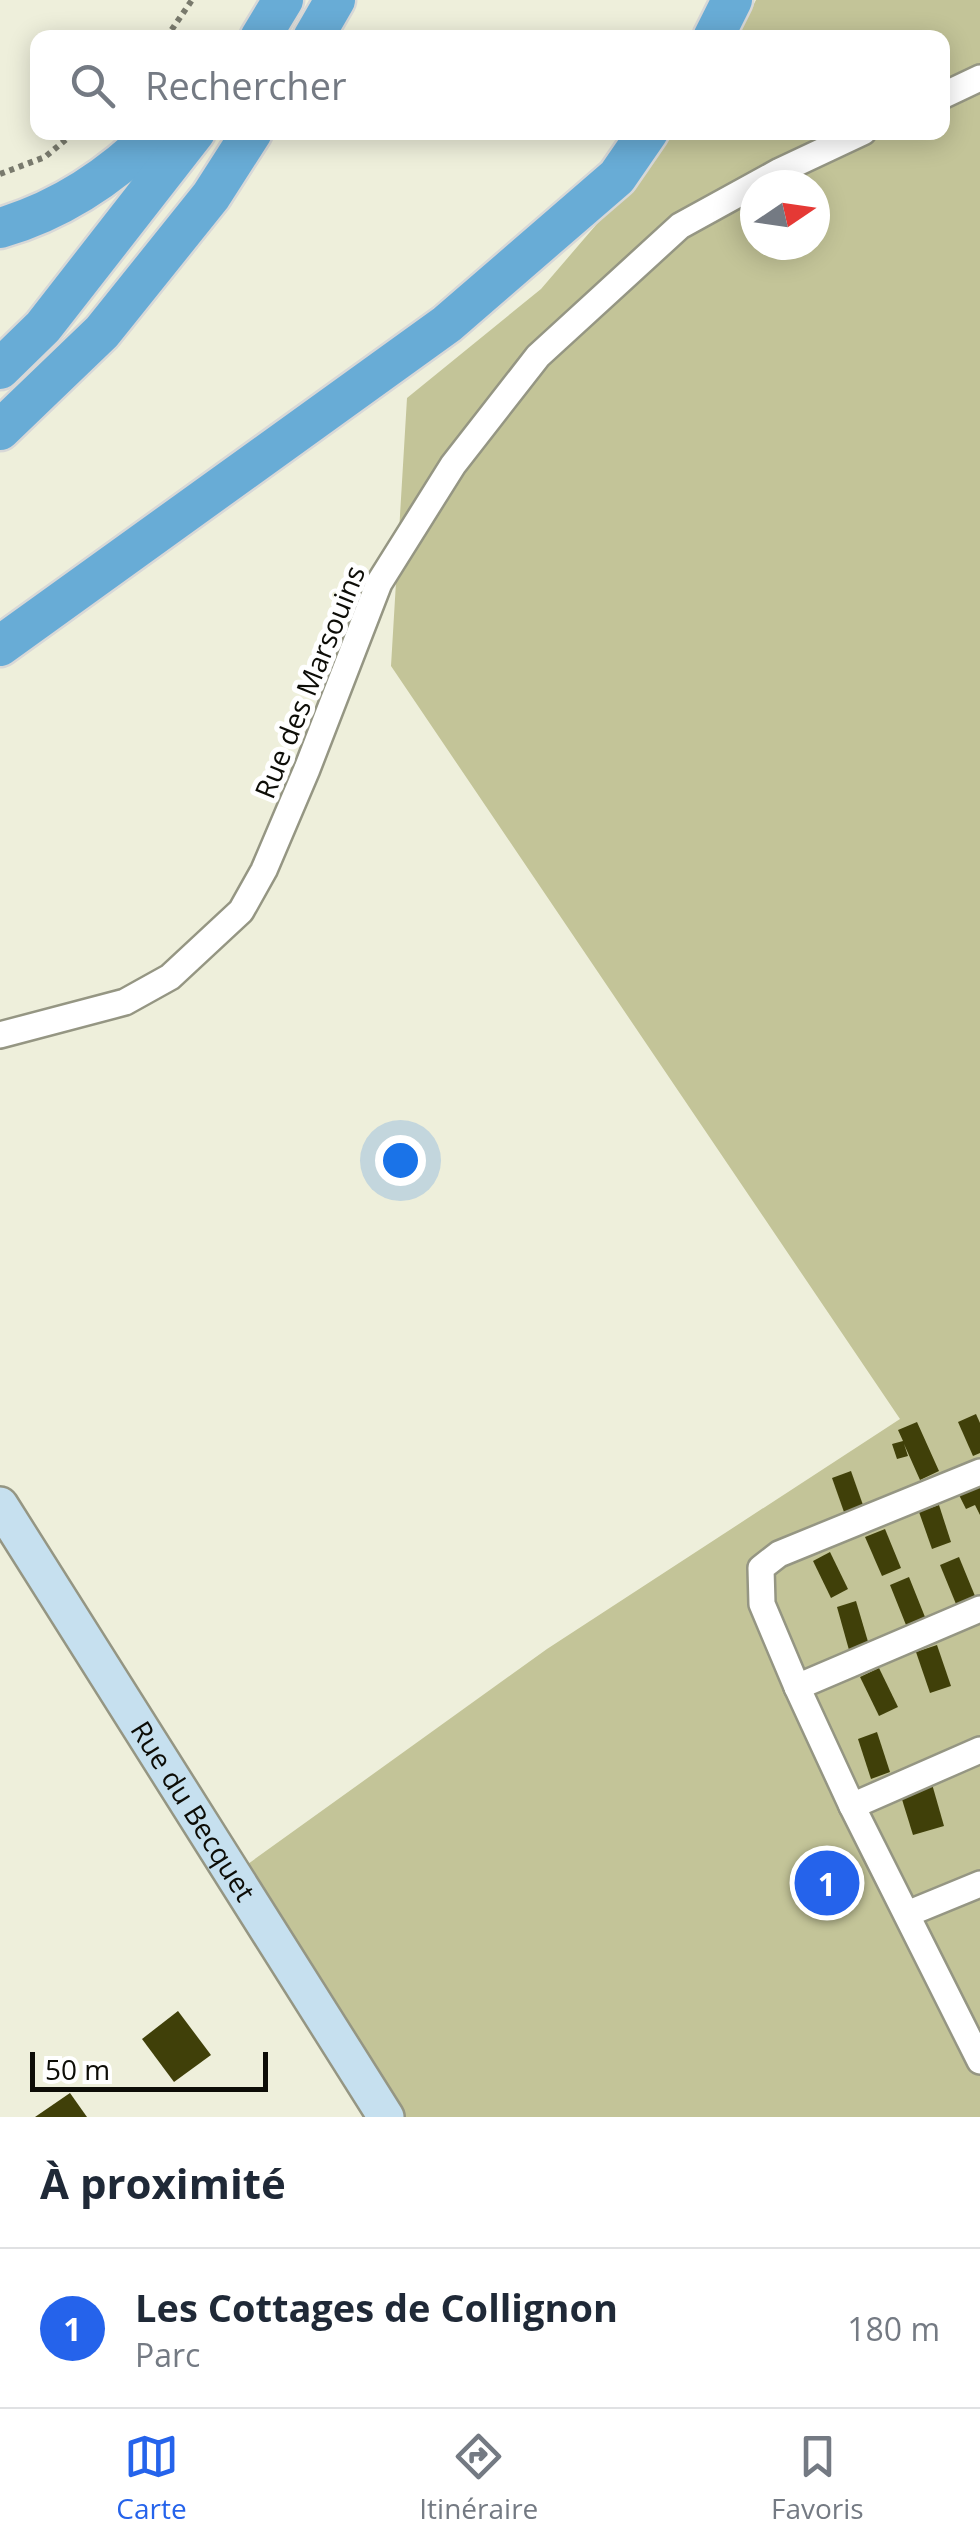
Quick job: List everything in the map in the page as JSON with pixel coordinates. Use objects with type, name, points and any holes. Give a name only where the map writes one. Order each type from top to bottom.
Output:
[{"type":"highway","points":[[318,30],[335,0]]},
{"type":"highway","points":[[717,30],[732,0]]},
{"type":"highway","points":[[0,228],[94,184],[148,140]]},
{"type":"highway","points":[[0,368],[43,327],[189,140]]},
{"type":"highway","points":[[0,430],[102,332],[211,196],[247,140]]},
{"type":"highway","points":[[0,646],[447,324],[617,178],[643,140]]},
{"type":"main road","name":"Rue du Becquet","points":[[0,1505],[386,2117]]},
{"type":"street","points":[[950,92],[980,78]]},
{"type":"street","name":"Rue des Marsouins","points":[[7,1029],[124,1002],[170,977],[240,911],[264,870],[307,769],[379,583],[453,465],[538,356],[680,226],[846,140]]},
{"type":"street","points":[[980,1472],[779,1554],[761,1568],[762,1604],[797,1686],[907,1914],[972,2025],[980,2061]]},
{"type":"street","points":[[797,1686],[980,1610]]},
{"type":"street","points":[[852,1806],[980,1750]]},
{"type":"street","points":[[907,1914],[980,1884]]},
{"type":"path","points":[[171,30],[192,0]]},
{"type":"path","points":[[0,174],[45,157],[65,140]]},
{"type":"green space","points":[[756,0],[980,0],[980,2117],[386,2117],[234,1874],[547,1649],[900,1419],[391,666],[407,398],[541,289],[669,140],[950,140],[950,30],[741,30]]},
{"type":"building","points":[[976,1414],[980,1423],[980,1453],[973,1456],[958,1422]]},
{"type":"building","points":[[917,1422],[939,1471],[920,1480],[904,1444],[908,1456],[897,1459],[892,1444],[903,1441],[898,1430]]},
{"type":"building","points":[[851,1471],[863,1505],[844,1512],[832,1478]]},
{"type":"building","points":[[980,1485],[980,1515],[975,1505],[966,1509],[959,1495]]},
{"type":"building","points":[[939,1505],[951,1542],[932,1549],[919,1512]]},
{"type":"building","points":[[885,1529],[901,1568],[882,1576],[865,1537]]},
{"type":"building","points":[[830,1552],[848,1589],[831,1598],[813,1561]]},
{"type":"building","points":[[959,1557],[975,1596],[956,1604],[940,1565]]},
{"type":"building","points":[[909,1577],[925,1617],[906,1625],[890,1585]]},
{"type":"building","points":[[856,1601],[869,1645],[849,1650],[837,1607]]},
{"type":"building","points":[[937,1645],[951,1686],[930,1693],[916,1652]]},
{"type":"building","points":[[879,1668],[898,1707],[879,1716],[860,1677]]},
{"type":"building","points":[[877,1732],[890,1772],[871,1779],[858,1739]]},
{"type":"building","points":[[932,1784],[944,1826],[913,1835],[900,1793]]},
{"type":"building","points":[[178,2011],[211,2055],[174,2082],[142,2039]]},
{"type":"building","points":[[70,2093],[87,2117],[35,2117]]},
{"type":"place","name":"Les Cottages de Collignon","points":[[827,1883]]}]
